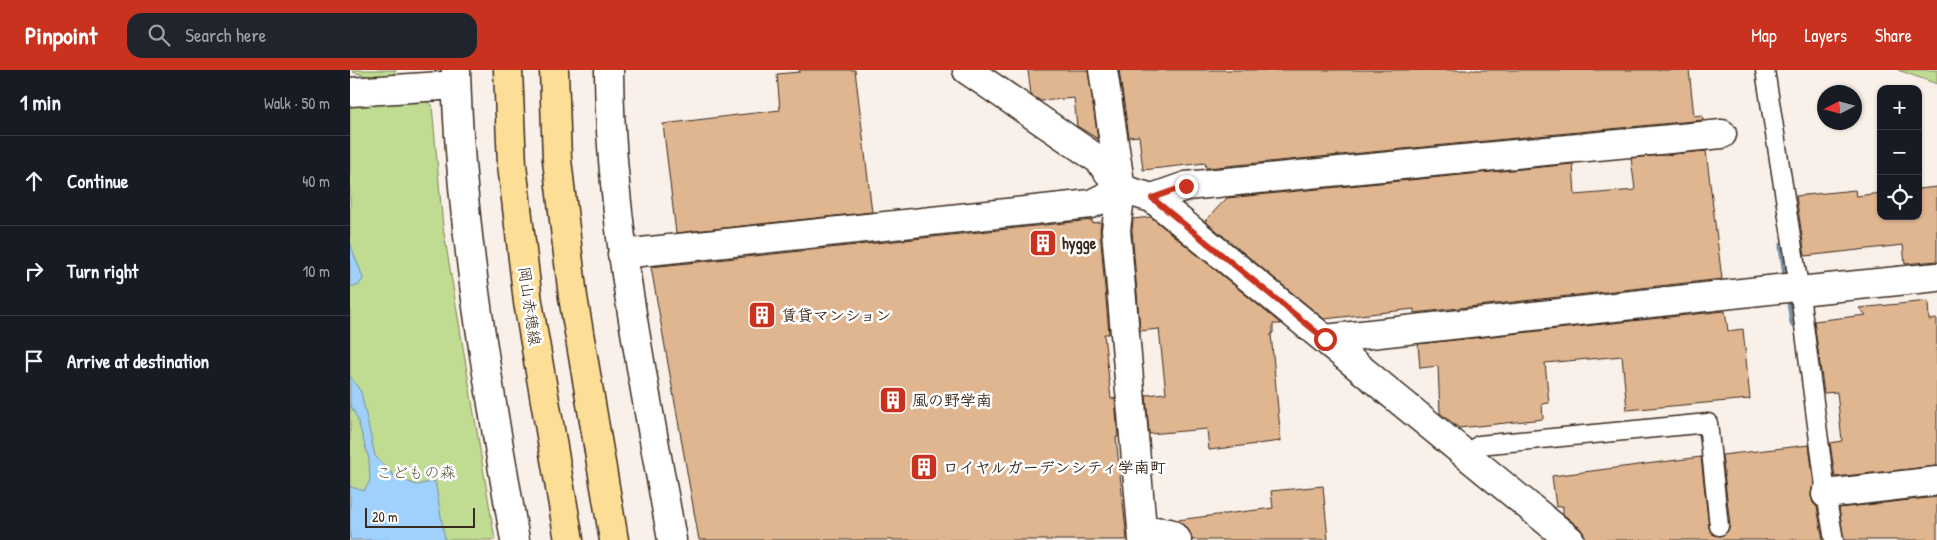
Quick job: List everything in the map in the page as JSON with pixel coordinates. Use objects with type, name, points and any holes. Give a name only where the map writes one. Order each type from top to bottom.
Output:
[{"type":"main road","name":"岡山赤穂線","points":[[508,70],[512,165],[528,302],[569,540]]},
{"type":"main road","points":[[554,70],[557,160],[572,287],[614,540]]},
{"type":"street","points":[[609,70],[610,114],[622,254],[672,540]]},
{"type":"street","points":[[967,70],[1099,160],[1121,189],[1152,198],[1570,540]]},
{"type":"street","points":[[1103,70],[1121,189],[1116,230],[1142,534],[1170,533],[1177,540]]},
{"type":"street","points":[[350,92],[456,77],[467,228],[478,322],[515,540]]},
{"type":"street","points":[[1152,198],[1186,186],[1722,134]]},
{"type":"street","points":[[622,254],[1091,204],[1121,189]]},
{"type":"street","points":[[1325,339],[1793,289],[1937,277]]},
{"type":"street","points":[[1826,494],[1937,481]]},
{"type":"lane","points":[[1765,70],[1793,289],[1834,540]]},
{"type":"lane","points":[[1469,457],[1479,445],[1708,423],[1718,526]]},
{"type":"green space","points":[[352,70],[396,71],[387,79],[374,78],[353,72]]},
{"type":"green space","points":[[1898,70],[1937,70],[1937,84]]},
{"type":"green space","name":"こどもの森","points":[[420,96],[432,106],[443,227],[495,540],[350,540],[350,102]]},
{"type":"water","points":[[350,238],[363,279],[358,286],[350,286]]},
{"type":"water","points":[[350,376],[361,392],[375,456],[395,477],[417,485],[435,481],[445,540],[350,540],[350,485],[364,491],[370,481],[369,459],[357,418],[350,404]]},
{"type":"building","points":[[799,70],[855,70],[872,212],[676,233],[663,124],[780,110],[777,74],[800,72]]},
{"type":"building","points":[[1028,70],[1088,70],[1098,139],[1077,126],[1074,98],[1041,101],[1031,95]]},
{"type":"building","points":[[1119,70],[1689,70],[1694,116],[1702,115],[1703,120],[1206,168],[1205,163],[1143,170],[1139,136],[1129,137]]},
{"type":"building","points":[[1706,151],[1722,279],[1414,313],[1414,309],[1324,319],[1205,221],[1227,198],[1573,164],[1575,195],[1635,190],[1631,158]]},
{"type":"building","points":[[1937,187],[1937,261],[1905,264],[1903,245],[1805,256],[1796,196],[1855,190],[1856,196],[1877,193],[1877,220],[1922,220],[1922,189]]},
{"type":"building","points":[[1151,217],[1281,324],[1273,324],[1273,333],[1271,334],[1281,441],[1209,450],[1207,429],[1149,434],[1146,395],[1166,393],[1159,329],[1140,331],[1132,230],[1133,219]]},
{"type":"building","name":"風の野学南","points":[[1092,220],[1092,223],[1101,222],[1100,231],[1109,334],[1104,334],[1111,399],[1115,398],[1118,437],[1116,437],[1127,540],[699,540],[651,267]]},
{"type":"building","points":[[1928,301],[1929,320],[1937,319],[1937,466],[1835,477],[1830,443],[1842,441],[1837,392],[1824,393],[1814,321],[1866,315],[1859,308]]},
{"type":"building","points":[[1725,311],[1728,331],[1743,329],[1750,399],[1627,410],[1622,356],[1545,363],[1549,403],[1542,404],[1543,419],[1459,428],[1440,413],[1438,366],[1420,368],[1418,344]]},
{"type":"building","points":[[1809,445],[1814,485],[1811,496],[1813,503],[1817,507],[1823,540],[1585,540],[1580,528],[1563,514],[1563,506],[1556,507],[1552,476],[1701,457],[1709,528],[1714,535],[1721,536],[1728,531],[1730,525],[1722,455]]},
{"type":"building","points":[[1323,486],[1328,540],[1192,540],[1188,529],[1177,520],[1273,508],[1271,491]]},
{"type":"building","points":[[1937,497],[1937,540],[1844,540],[1839,508]]},
{"type":"waterway","points":[[1784,247],[1795,323]]},
{"type":"place","name":"hygge","points":[[1043,243]]},
{"type":"place","name":"賃貸マンション","points":[[762,315]]},
{"type":"place","name":"風の野学南","points":[[893,400]]},
{"type":"place","name":"ロイヤルガーデンシティ学南町","points":[[924,467]]},
{"type":"route","points":[[1186,186],[1152,198],[1325,339]]}]
